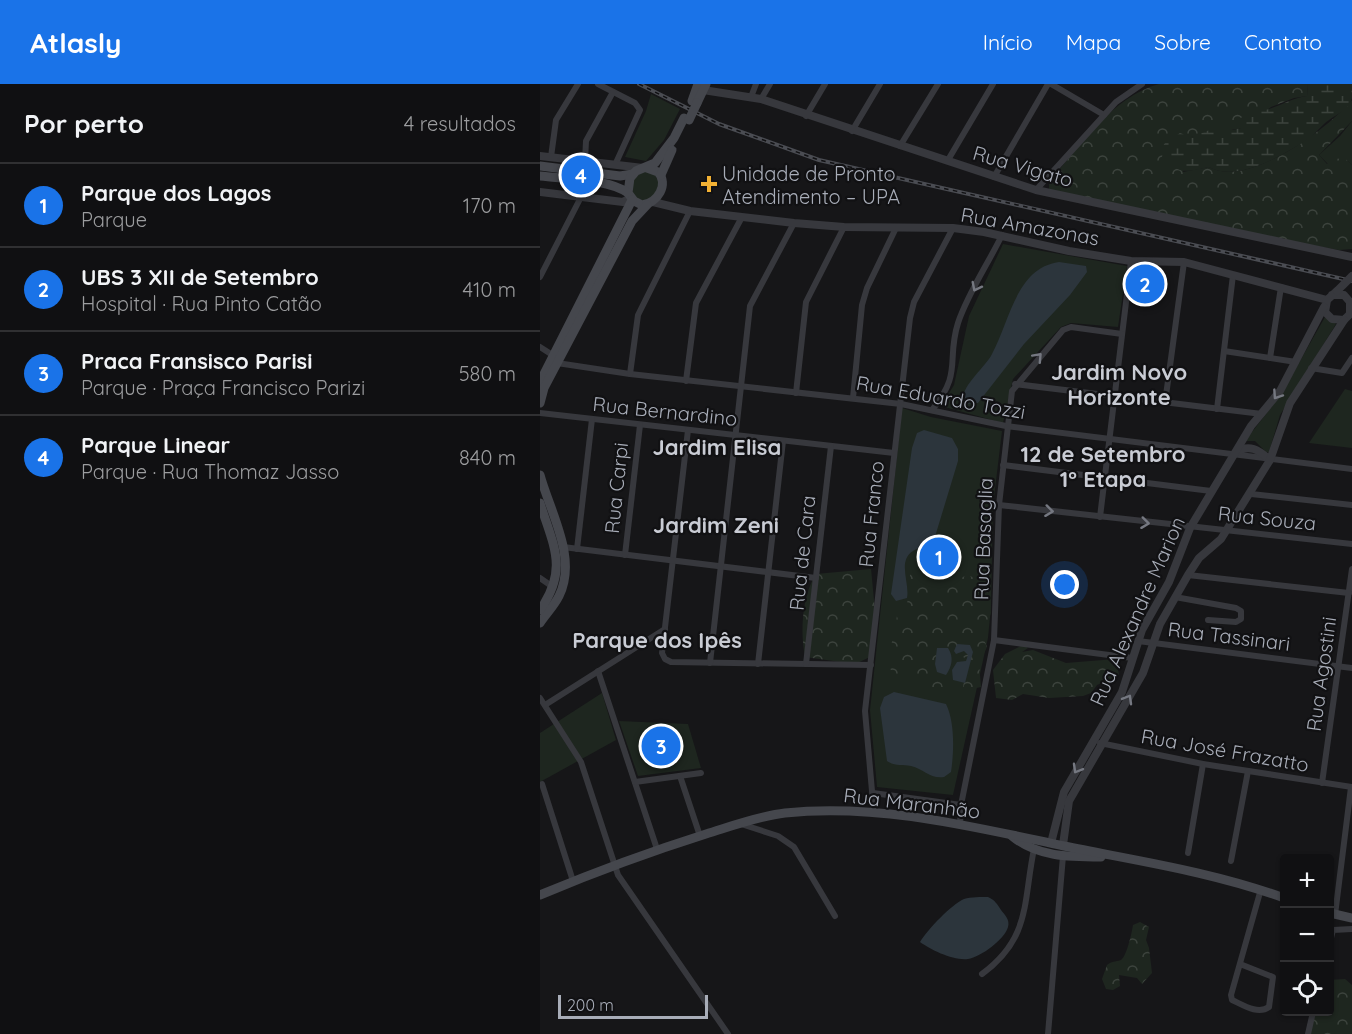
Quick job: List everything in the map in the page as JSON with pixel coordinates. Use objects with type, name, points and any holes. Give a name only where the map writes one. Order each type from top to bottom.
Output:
[{"type":"main road","points":[[540,382],[556,359],[632,221],[650,204],[661,188],[661,175],[667,157],[694,102],[699,86]]},
{"type":"main road","points":[[540,166],[620,176],[638,169],[662,154],[686,119]]},
{"type":"main road","points":[[638,169],[661,175]]},
{"type":"main road","points":[[540,403],[556,359],[630,197],[628,184],[638,169]]},
{"type":"main road","points":[[540,176],[620,187],[638,204],[650,204]]},
{"type":"main road","points":[[540,475],[546,516],[558,566],[554,587],[540,610]]},
{"type":"main road","points":[[540,503],[563,547],[566,567],[558,597],[540,623]]},
{"type":"main road","name":"Rua Maranhão","points":[[540,895],[657,849],[740,824],[783,814],[808,812],[874,814],[960,825],[1225,878],[1280,896]]},
{"type":"main road","points":[[1011,835],[1022,844],[1051,854],[1121,857]]},
{"type":"main road","points":[[1051,854],[1052,843]]},
{"type":"main road","points":[[1063,845],[1063,856]]},
{"type":"main road","points":[[1334,914],[1352,918]]},
{"type":"street","points":[[551,157],[556,120],[578,84]]},
{"type":"street","points":[[598,84],[635,103],[640,110],[615,165]]},
{"type":"street","points":[[751,97],[756,84]]},
{"type":"street","points":[[761,99],[770,84]]},
{"type":"street","points":[[806,116],[825,84]]},
{"type":"street","points":[[852,131],[880,84]]},
{"type":"street","points":[[900,146],[938,84]]},
{"type":"street","points":[[948,160],[993,84]]},
{"type":"street","points":[[994,177],[1049,84],[1104,115]]},
{"type":"street","points":[[1036,190],[1124,94],[1142,84]]},
{"type":"street","name":"Rua Vigato","points":[[699,86],[761,99],[806,116],[1036,190],[1278,244],[1352,257]]},
{"type":"street","points":[[585,161],[586,141],[613,92]]},
{"type":"street","points":[[540,156],[638,169]]},
{"type":"street","points":[[540,192],[622,202],[630,197]]},
{"type":"street","points":[[540,277],[581,197]]},
{"type":"street","name":"Rua Amazonas","points":[[650,204],[690,211],[844,228],[953,228],[1002,235],[1069,251],[1131,261],[1184,262],[1330,298]]},
{"type":"street","points":[[630,374],[638,315],[690,211]]},
{"type":"street","points":[[686,381],[696,303],[742,217]]},
{"type":"street","points":[[710,663],[750,306],[794,223]]},
{"type":"street","points":[[796,393],[806,302],[844,228]]},
{"type":"street","points":[[852,398],[862,304],[867,288],[896,228]]},
{"type":"street","name":"Rua Franco","points":[[874,814],[865,729],[894,453],[914,302],[953,228]]},
{"type":"street","points":[[932,410],[946,393],[952,379],[959,321],[1002,235]]},
{"type":"street","name":"Rua Vigato","points":[[1338,254],[1352,252]]},
{"type":"street","points":[[1100,517],[1131,261]]},
{"type":"street","points":[[1165,402],[1184,262]]},
{"type":"street","points":[[1217,409],[1233,275]]},
{"type":"street","name":"Rua Alexandre Marion","points":[[1063,845],[1069,801],[1122,692],[1138,641],[1174,571],[1190,528],[1233,454],[1280,391],[1330,298],[1352,276]]},
{"type":"street","points":[[1269,358],[1281,287]]},
{"type":"street","points":[[1344,296],[1352,306],[1350,314],[1344,320],[1332,319],[1330,298],[1344,296]]},
{"type":"street","name":"Rua Alexandre Marion","points":[[1052,843],[1064,792],[1098,742],[1148,660],[1160,624],[1188,575],[1199,558],[1227,530],[1251,494],[1270,460],[1283,417],[1311,368],[1344,320]]},
{"type":"street","name":"Rua Basaglia","points":[[960,825],[961,805],[994,640],[999,505],[1006,426],[1015,384],[1063,330],[1071,327],[1122,334]]},
{"type":"street","points":[[540,347],[556,359]]},
{"type":"street","points":[[1224,351],[1296,362]]},
{"type":"street","points":[[1311,368],[1342,373],[1352,358]]},
{"type":"street","name":"Rua Eduardo Tozzi","points":[[556,359],[630,374],[901,404],[1006,426],[1233,454]]},
{"type":"street","points":[[1015,384],[1262,414]]},
{"type":"street","name":"Rua Bernardino","points":[[540,413],[894,453]]},
{"type":"street","points":[[577,549],[592,419]]},
{"type":"street","name":"Rua Carpi","points":[[625,555],[640,425]]},
{"type":"street","points":[[688,430],[662,653],[665,659],[671,662],[871,665]]},
{"type":"street","points":[[758,664],[783,441]]},
{"type":"street","name":"Rua de Cara","points":[[806,664],[831,446]]},
{"type":"street","points":[[1233,454],[1241,448],[1254,448],[1270,460],[1352,469]]},
{"type":"street","points":[[1003,465],[1211,491]]},
{"type":"street","points":[[1251,494],[1352,505]]},
{"type":"street","name":"Rua Souza","points":[[999,505],[1190,528],[1352,544]]},
{"type":"street","points":[[563,547],[816,578]]},
{"type":"street","name":"Rua Agostini","points":[[1322,783],[1338,666],[1348,621],[1352,569]]},
{"type":"street","points":[[1188,575],[1349,593]]},
{"type":"street","points":[[540,578],[554,587]]},
{"type":"street","points":[[1175,597],[1236,608],[1241,611],[1241,619],[1236,622],[1208,620]]},
{"type":"street","points":[[545,705],[665,629]]},
{"type":"street","points":[[994,640],[1132,658],[1141,663],[1148,660]]},
{"type":"street","name":"Rua Tassinari","points":[[1138,641],[1352,668]]},
{"type":"street","points":[[598,671],[657,849]]},
{"type":"street","points":[[540,698],[581,762],[618,875],[728,1034]]},
{"type":"street","name":"Rua José Frazatto","points":[[1098,742],[1203,764],[1351,787]]},
{"type":"street","points":[[1188,853],[1203,764]]},
{"type":"street","points":[[1231,861],[1248,771]]},
{"type":"street","points":[[635,782],[701,772]]},
{"type":"street","points":[[680,776],[700,836]]},
{"type":"street","points":[[542,784],[573,881]]},
{"type":"street","points":[[1333,908],[1351,787]]},
{"type":"street","points":[[873,793],[961,805]]},
{"type":"street","points":[[740,824],[778,836],[794,847],[835,916]]},
{"type":"street","points":[[982,974],[1002,960],[1012,945],[1022,919],[1034,849]]},
{"type":"street","points":[[1048,1034],[1063,856]]},
{"type":"street","points":[[1240,964],[1274,977],[1269,1007],[1265,1011],[1232,1000],[1231,995],[1261,889]]},
{"type":"street","points":[[1334,930],[1352,929]]},
{"type":"street","points":[[1308,1034],[1312,1016]]},
{"type":"green space","points":[[1159,84],[1308,84],[1307,96],[1294,98],[1271,107],[1242,128],[1191,137],[1183,172],[1209,167],[1225,172],[1244,170],[1265,163],[1307,139],[1341,112],[1352,100],[1352,121],[1319,155],[1327,164],[1334,158],[1347,160],[1352,165],[1352,249],[1339,250],[1295,242],[1049,190],[1049,182],[1098,124],[1126,100],[1142,90]]},
{"type":"green space","points":[[1308,84],[1352,84],[1352,98],[1346,109],[1326,122],[1311,137],[1273,159],[1233,172],[1209,167],[1183,171],[1162,157],[1164,144],[1180,133],[1191,137],[1223,125],[1233,130],[1241,128],[1243,125],[1239,119],[1253,111],[1265,110],[1307,96]]},
{"type":"green space","points":[[651,94],[680,109],[664,140],[646,161],[625,157],[646,111]]},
{"type":"green space","points":[[1352,121],[1352,165],[1347,160],[1328,164],[1319,155],[1340,136]]},
{"type":"green space","points":[[644,170],[654,173],[659,182],[656,194],[647,202],[633,198],[632,180]]},
{"type":"green space","points":[[1003,244],[1127,266],[1118,327],[1071,323],[1061,327],[1013,379],[1003,423],[941,406],[954,385],[969,316]]},
{"type":"green space","points":[[1325,317],[1336,324],[1280,415],[1269,452],[1266,452],[1255,441],[1245,441],[1280,396]]},
{"type":"green space","points":[[1345,389],[1352,391],[1352,448],[1309,443]]},
{"type":"green space","points":[[902,408],[931,417],[1002,431],[993,506],[991,607],[988,638],[953,795],[877,787],[870,710]]},
{"type":"green space","points":[[936,549],[943,553],[954,578],[969,576],[988,581],[991,613],[983,637],[987,647],[979,663],[981,687],[963,691],[965,660],[958,646],[941,651],[937,658],[944,692],[937,696],[929,694],[915,681],[908,681],[891,672],[889,657],[897,616],[907,603],[909,595],[911,555]]},
{"type":"green space","points":[[871,569],[875,611],[870,657],[855,664],[805,657],[803,614],[811,583],[816,574]]},
{"type":"green space","points":[[1023,645],[1028,648],[1022,652],[1033,650],[1066,663],[1116,659],[1119,675],[1097,685],[1091,693],[1083,696],[1049,698],[1023,694],[1012,700],[996,698],[993,670],[1005,654]]},
{"type":"green space","points":[[602,693],[616,740],[540,782],[540,733]]},
{"type":"green space","points":[[619,721],[688,724],[701,768],[638,776]]},
{"type":"green space","points":[[1140,922],[1149,927],[1146,940],[1152,973],[1142,984],[1137,978],[1119,975],[1120,986],[1113,990],[1106,989],[1102,979],[1107,965],[1123,958],[1133,925]]},
{"type":"green space","points":[[1345,979],[1352,985],[1352,1034],[1310,1034],[1311,1016],[1334,1016],[1334,980]]},
{"type":"shaded area","points":[[1059,262],[1086,266],[1087,272],[1070,295],[1024,344],[978,403],[964,404],[964,392],[992,354],[1024,285],[1033,274],[1045,266]]},
{"type":"shaded area","points":[[924,430],[952,438],[958,449],[958,461],[934,540],[908,555],[905,566],[907,598],[896,601],[891,594],[912,448],[917,433]]},
{"type":"shaded area","points":[[957,644],[970,645],[973,652],[965,683],[953,680],[952,670],[957,662],[966,661],[968,655],[964,651],[956,654],[954,651]]},
{"type":"shaded area","points":[[937,648],[948,648],[952,658],[946,675],[937,672],[935,664]]},
{"type":"shaded area","points":[[894,692],[946,704],[951,719],[953,746],[951,772],[944,777],[935,777],[916,767],[896,765],[887,761],[880,708],[884,697]]},
{"type":"shaded area","points":[[988,897],[997,904],[1007,918],[1008,924],[1002,937],[986,951],[973,958],[962,959],[950,957],[920,942],[940,918],[959,902],[967,898]]},
{"type":"railway","points":[[639,84],[719,124],[819,160],[1352,281]]},
{"type":"place","name":"Parque Linear","points":[[581,175]]},
{"type":"place","name":"Unidade de Pronto Atendimento – UPA","points":[[709,184]]},
{"type":"place","name":"UBS 3 XII de Setembro","points":[[1145,284]]},
{"type":"place","name":"Parque dos Lagos","points":[[939,557]]},
{"type":"place","name":"Praca Fransisco Parisi","points":[[661,746]]},
{"type":"district","name":"Jardim Novo Horizonte","points":[[1119,384]]},
{"type":"district","name":"Jardim Elisa","points":[[717,447]]},
{"type":"district","name":"12 de Setembro 1° Etapa","points":[[1103,466]]},
{"type":"district","name":"Jardim Zeni","points":[[716,525]]},
{"type":"district","name":"Parque dos Ipês","points":[[657,640]]}]
